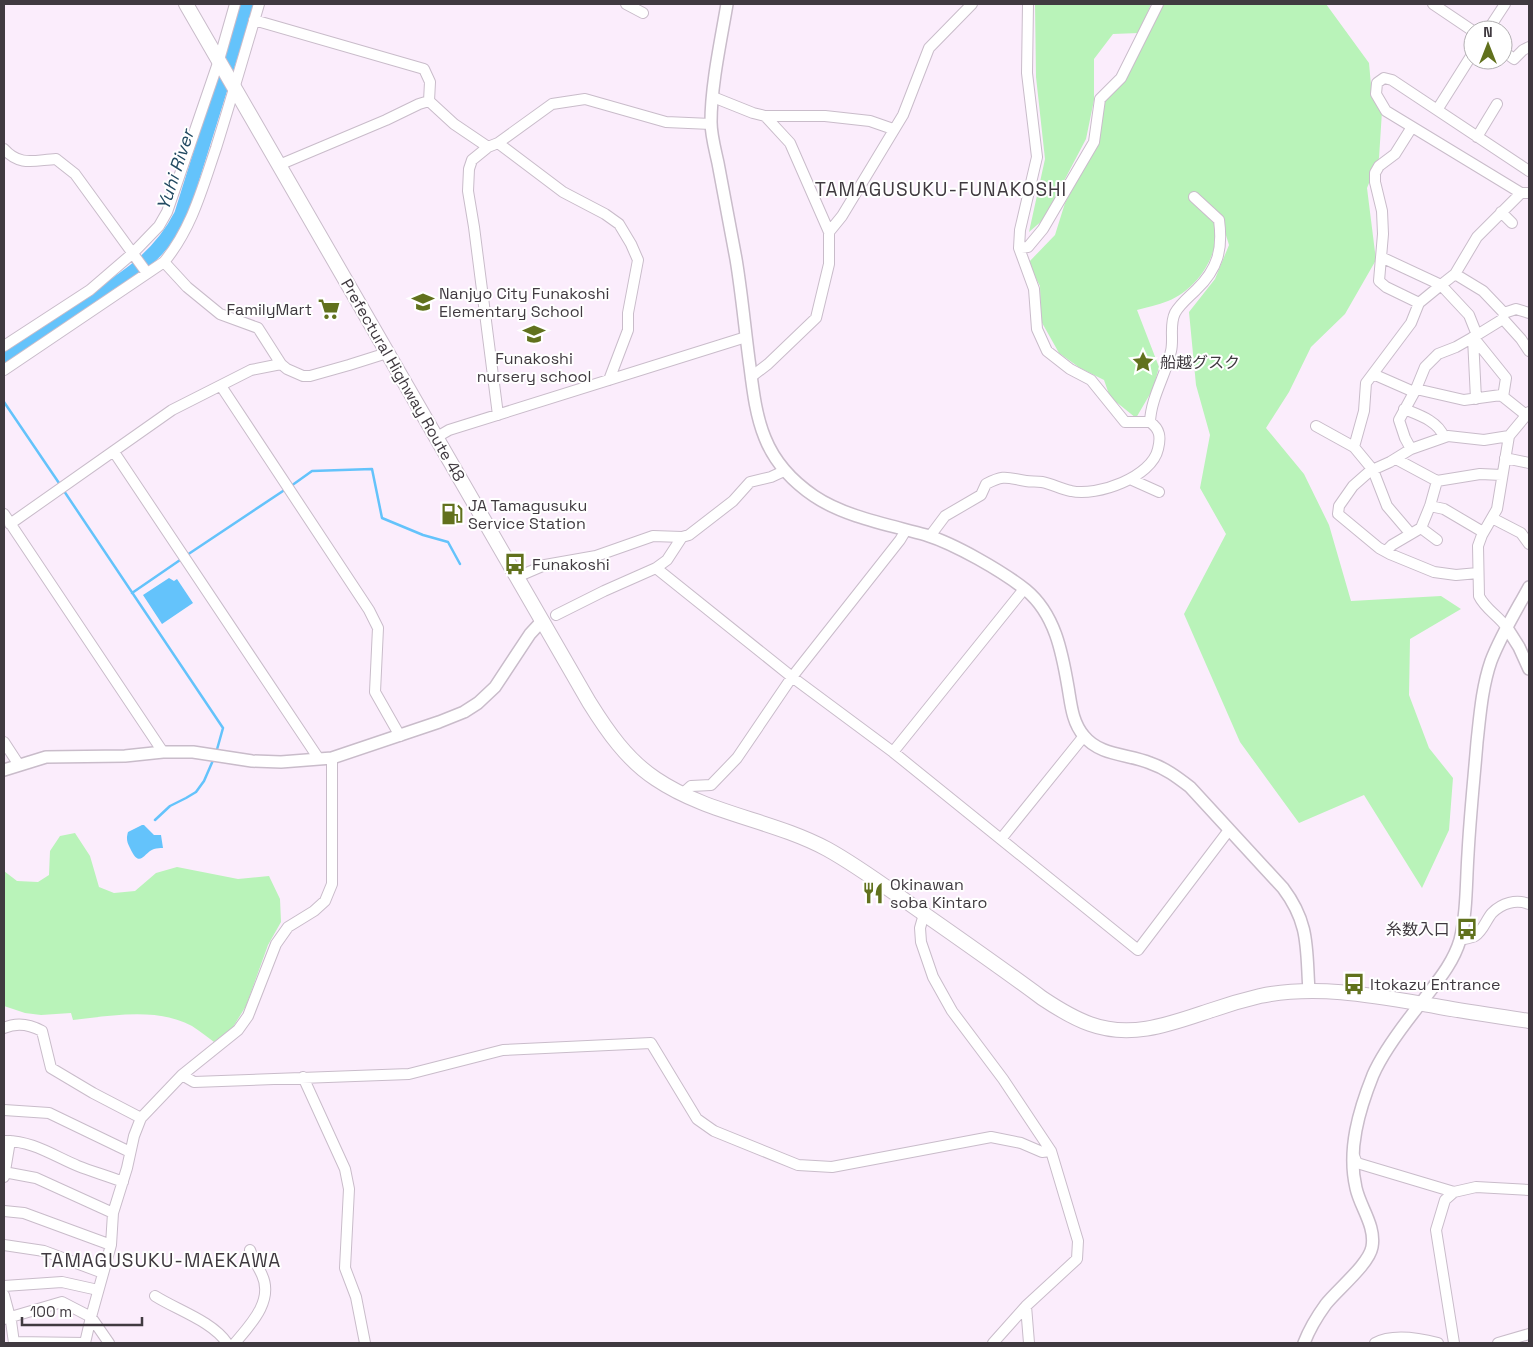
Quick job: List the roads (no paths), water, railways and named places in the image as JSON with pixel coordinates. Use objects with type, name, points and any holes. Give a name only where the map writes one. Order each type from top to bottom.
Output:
[{"type":"main road","name":"Prefectural Highway Route 48","points":[[186,4],[589,702],[617,743],[634,762],[655,779],[682,794],[710,806],[797,836],[828,850],[866,873],[1056,1008],[1091,1024],[1111,1029],[1143,1030],[1160,1027],[1260,996],[1279,992],[1308,991],[1341,992],[1529,1021]]},
{"type":"street","points":[[5,342],[90,290],[133,253],[159,226],[166,212],[220,62],[235,4]]},
{"type":"street","points":[[4,370],[164,262],[176,247],[187,228],[201,192],[259,4]]},
{"type":"street","points":[[626,4],[643,13]]},
{"type":"street","points":[[727,4],[713,97],[711,124],[736,261],[751,377],[763,435],[770,449],[784,472],[803,488],[829,505],[930,536],[960,549],[1024,589],[1044,610],[1056,634],[1069,689],[1071,708],[1084,736],[1093,744],[1107,751],[1149,762],[1175,776],[1190,787],[1283,888],[1294,903],[1304,926],[1308,991]]},
{"type":"street","points":[[829,232],[842,216],[902,115],[930,48],[972,4]]},
{"type":"street","points":[[930,536],[946,516],[981,495],[986,484],[995,479],[1008,476],[1027,481],[1043,482],[1071,491],[1083,492],[1104,489],[1130,479],[1148,467],[1157,453],[1160,442],[1159,431],[1150,422],[1125,422],[1091,380],[1070,369],[1047,351],[1037,329],[1034,289],[1019,248],[1020,230],[1037,157],[1027,73],[1028,4]]},
{"type":"street","points":[[1019,248],[1028,247],[1044,228],[1094,142],[1100,99],[1121,78],[1158,4]]},
{"type":"street","points":[[1433,4],[1463,24]]},
{"type":"street","points":[[1495,20],[1505,4]]},
{"type":"street","points":[[254,20],[424,69],[430,82],[429,101]]},
{"type":"street","points":[[1513,58],[1523,50],[1529,48]]},
{"type":"street","points":[[1437,110],[1463,69]]},
{"type":"street","points":[[1354,447],[1364,411],[1366,383],[1411,323],[1419,303],[1455,274],[1476,237],[1501,212],[1525,193],[1386,111],[1376,94],[1377,83],[1384,78],[1392,80],[1529,171]]},
{"type":"street","points":[[713,97],[765,116],[826,116],[870,121],[893,129]]},
{"type":"street","points":[[498,414],[468,191],[469,169],[472,160],[552,104],[585,99],[666,122],[711,124]]},
{"type":"street","points":[[429,101],[454,124],[493,145],[563,192],[605,214],[619,224],[638,260],[628,313],[628,330],[609,380]]},
{"type":"street","points":[[279,165],[386,120],[418,104],[429,101]]},
{"type":"street","points":[[1477,137],[1497,104]]},
{"type":"street","points":[[751,377],[768,364],[816,318],[829,264],[829,232],[790,143],[765,116]]},
{"type":"street","points":[[1412,127],[1395,154],[1379,166],[1375,173],[1375,182],[1382,211],[1383,234],[1379,281],[1386,287],[1419,303]]},
{"type":"street","points":[[4,149],[10,156],[20,161],[56,159],[75,174],[147,273]]},
{"type":"street","points":[[1150,422],[1158,388],[1171,350],[1171,329],[1175,312],[1203,284],[1221,248],[1219,220],[1194,197]]},
{"type":"street","points":[[1501,212],[1512,223]]},
{"type":"street","points":[[1381,257],[1441,286],[1469,315],[1475,336],[1476,398]]},
{"type":"street","points":[[164,262],[187,287],[220,314],[258,328],[281,364],[303,376],[310,376],[387,353]]},
{"type":"street","points":[[1455,274],[1483,291],[1529,351]]},
{"type":"street","points":[[1411,449],[1399,420],[1415,391],[1424,367],[1438,354],[1456,347],[1516,309],[1529,313]]},
{"type":"street","points":[[1475,336],[1506,378],[1503,396]]},
{"type":"street","points":[[437,437],[449,430],[498,414],[746,337]]},
{"type":"street","points":[[10,524],[172,410],[251,370],[281,364]]},
{"type":"street","points":[[1373,374],[1415,391],[1464,400],[1501,395],[1528,414],[1509,436],[1497,510],[1483,532],[1478,546],[1478,573],[1479,596],[1482,602],[1502,620],[1519,647],[1529,668]]},
{"type":"street","points":[[221,386],[369,610],[378,628],[375,692],[400,736]]},
{"type":"street","points":[[1404,409],[1427,418],[1442,431],[1444,437]]},
{"type":"street","points":[[1316,426],[1354,447],[1373,470],[1387,506],[1410,533]]},
{"type":"street","points":[[1478,573],[1456,575],[1434,572],[1386,552],[1338,514],[1339,506],[1353,486],[1373,470],[1411,449],[1448,436],[1484,440],[1509,436]]},
{"type":"street","points":[[114,452],[320,759]]},
{"type":"street","points":[[1505,458],[1529,463]]},
{"type":"street","points":[[1396,459],[1437,481],[1480,474],[1502,475]]},
{"type":"street","points":[[517,577],[544,565],[596,556],[653,536],[682,537],[689,535],[733,501],[750,482],[784,472]]},
{"type":"street","points":[[1130,479],[1158,492]]},
{"type":"street","points":[[1386,552],[1392,545],[1410,533],[1422,528],[1437,481]]},
{"type":"street","points":[[1430,506],[1444,509],[1483,532]]},
{"type":"street","points":[[4,514],[163,752]]},
{"type":"street","points":[[1492,518],[1521,533],[1529,544]]},
{"type":"street","points":[[1422,528],[1438,540]]},
{"type":"street","points":[[682,794],[691,786],[711,785],[737,758],[792,677],[906,530]]},
{"type":"street","points":[[556,615],[604,590],[656,568],[667,560],[682,537]]},
{"type":"street","points":[[656,568],[792,677],[893,752],[1138,950],[1229,830]]},
{"type":"street","points":[[1304,1343],[1326,1305],[1370,1255],[1373,1237],[1360,1202],[1353,1174],[1354,1133],[1374,1074],[1384,1055],[1438,982],[1460,940],[1465,916],[1470,826],[1481,704],[1491,661],[1529,588]]},
{"type":"street","points":[[893,752],[1024,589]]},
{"type":"street","points":[[4,770],[46,757],[125,756],[163,752],[193,752],[252,761],[281,762],[332,758],[400,736],[464,712],[478,703],[495,686],[530,634],[542,621]]},
{"type":"street","points":[[1001,839],[1084,736]]},
{"type":"street","points":[[4,742],[19,765]]},
{"type":"street","points":[[4,1295],[7,1318],[14,1343],[85,1343],[111,1245],[113,1213],[134,1136],[141,1118],[182,1075],[238,1030],[248,1016],[276,944],[288,927],[314,911],[326,900],[332,884],[332,758]]},
{"type":"street","points":[[1460,940],[1475,936],[1492,913],[1500,907],[1518,901],[1529,904]]},
{"type":"street","points":[[924,914],[920,928],[921,942],[932,976],[952,1011],[1003,1079],[1051,1151],[1078,1241],[1077,1259],[1026,1306],[994,1343]]},
{"type":"street","points":[[4,1028],[12,1024],[44,1029],[51,1068],[141,1118]]},
{"type":"street","points":[[182,1075],[194,1082],[409,1074],[503,1050],[651,1043],[697,1119],[714,1131],[798,1165],[832,1168],[991,1137],[1021,1142],[1042,1152],[1051,1151]]},
{"type":"street","points":[[302,1077],[345,1169],[349,1189],[345,1268],[356,1297],[365,1343]]},
{"type":"street","points":[[4,1110],[49,1113],[130,1152]]},
{"type":"street","points":[[4,1177],[7,1141],[40,1148],[77,1166],[123,1182]]},
{"type":"street","points":[[1354,1156],[1357,1163],[1454,1192]]},
{"type":"street","points":[[4,1172],[36,1178],[113,1213]]},
{"type":"street","points":[[1454,1343],[1436,1230],[1445,1200],[1454,1192],[1476,1187],[1529,1190]]},
{"type":"street","points":[[4,1211],[24,1213],[111,1245]]},
{"type":"street","points":[[4,1244],[44,1251],[103,1273]]},
{"type":"street","points":[[235,1343],[255,1319],[265,1294],[262,1275],[254,1262],[250,1250]]},
{"type":"street","points":[[4,1286],[62,1282],[98,1290]]},
{"type":"street","points":[[155,1296],[210,1326],[222,1335],[227,1343]]},
{"type":"street","points":[[7,1318],[62,1302],[91,1317],[109,1343]]},
{"type":"street","points":[[1026,1306],[1029,1343]]},
{"type":"street","points":[[1498,1343],[1529,1334]]},
{"type":"street","points":[[1375,1343],[1383,1339],[1419,1338],[1438,1343]]},
{"type":"water","points":[[169,578],[174,581],[177,579],[193,603],[162,624],[143,595]]},
{"type":"water","points":[[142,825],[154,835],[161,835],[163,848],[154,849],[139,859],[133,854],[127,837],[128,832]]},
{"type":"waterway","name":"Yuhi River","points":[[4,358],[117,284],[146,261],[171,232],[181,215],[247,4]]},
{"type":"waterway","points":[[4,402],[61,486]]},
{"type":"waterway","points":[[291,486],[312,471],[372,469],[382,518],[423,535],[448,542],[460,564]]},
{"type":"waterway","points":[[187,555],[286,489]]},
{"type":"waterway","points":[[64,491],[223,728],[216,753]]},
{"type":"waterway","points":[[132,593],[183,558]]},
{"type":"waterway","points":[[155,820],[170,806],[196,792],[204,781],[214,758]]},
{"type":"place","name":"Nanjyo City Funakoshi Elementary School","points":[[423,302]]},
{"type":"place","name":"FamilyMart","points":[[329,309]]},
{"type":"place","name":"Funakoshi nursery school","points":[[534,334]]},
{"type":"place","name":"船越グスク","points":[[1143,362]]},
{"type":"place","name":"JA Tamagusuku Service Station","points":[[452,514]]},
{"type":"place","name":"Funakoshi","points":[[515,564]]},
{"type":"place","name":"Okinawan soba Kintaro","points":[[873,893]]},
{"type":"place","name":"糸数入口","points":[[1467,929]]},
{"type":"place","name":"Itokazu Entrance","points":[[1354,984]]},
{"type":"district","name":"TAMAGUSUKU-FUNAKOSHI","points":[[941,189]]},
{"type":"district","name":"TAMAGUSUKU-MAEKAWA","points":[[161,1260]]}]
